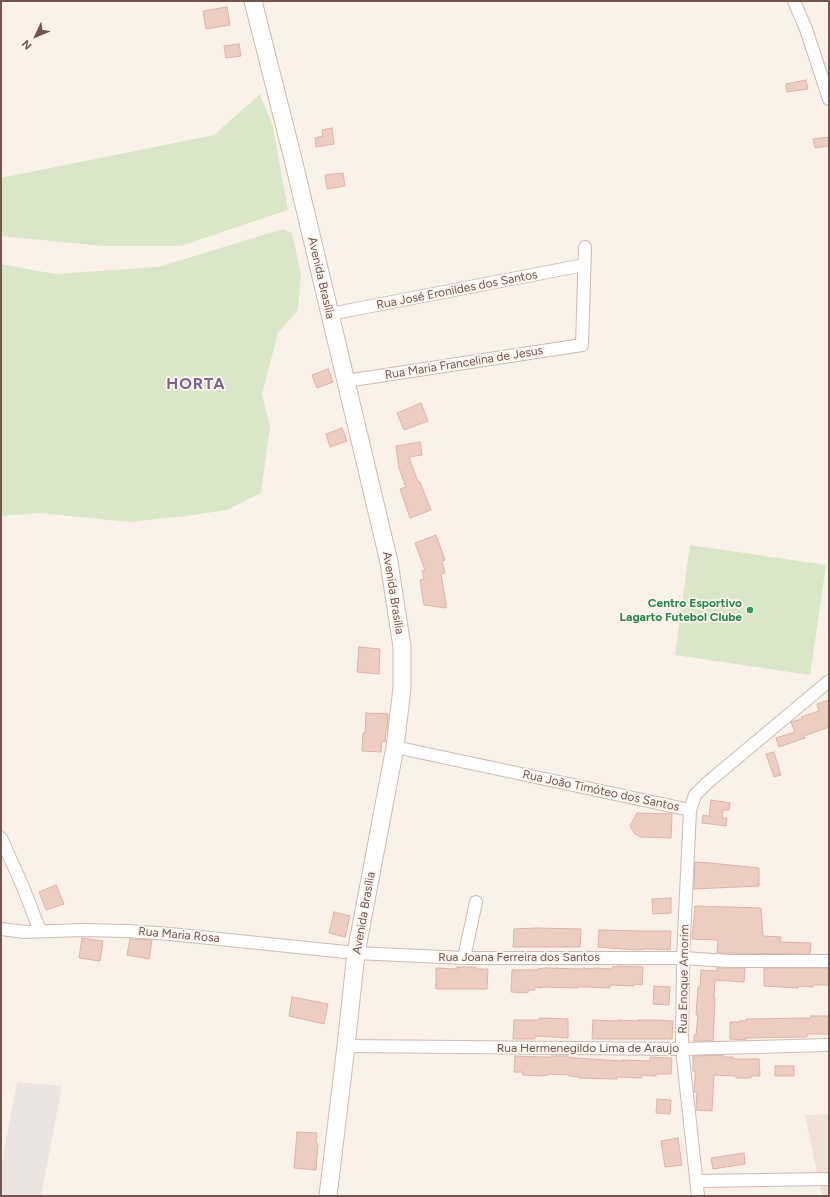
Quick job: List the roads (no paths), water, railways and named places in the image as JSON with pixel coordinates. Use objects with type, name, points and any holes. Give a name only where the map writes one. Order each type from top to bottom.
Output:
[{"type":"main road","name":"Avenida Brasília","points":[[253,1],[293,159],[389,562],[402,647],[402,688],[395,747],[356,953],[328,1196]]},
{"type":"street","points":[[794,1],[806,29],[829,99]]},
{"type":"street","points":[[584,265],[585,247]]},
{"type":"street","name":"Rua José Eronildes dos Santos","points":[[330,314],[584,265]]},
{"type":"street","name":"Rua Maria Francelina de Jesus","points":[[346,381],[582,345],[584,265]]},
{"type":"street","name":"Rua João Timóteo dos Santos","points":[[395,747],[690,810],[695,795],[707,783],[829,681]]},
{"type":"street","name":"Rua Enoque Amorim","points":[[690,810],[683,958],[682,1049],[698,1196]]},
{"type":"street","points":[[1,838],[23,886],[40,931]]},
{"type":"street","points":[[464,958],[476,902]]},
{"type":"street","name":"Rua Maria Rosa","points":[[1,929],[24,932],[81,930],[163,933],[356,953]]},
{"type":"street","name":"Rua Joana Ferreira dos Santos","points":[[356,953],[464,958],[683,958],[728,961],[829,960]]},
{"type":"street","name":"Rua Hermenegildo Lima de Araujo","points":[[346,1046],[682,1049],[829,1045]]},
{"type":"street","points":[[697,1181],[829,1178]]},
{"type":"place","name":"Centro Esportivo Lagarto Futebol Clube","points":[[750,610]]},
{"type":"district","name":"HORTA","points":[[196,384]]}]
